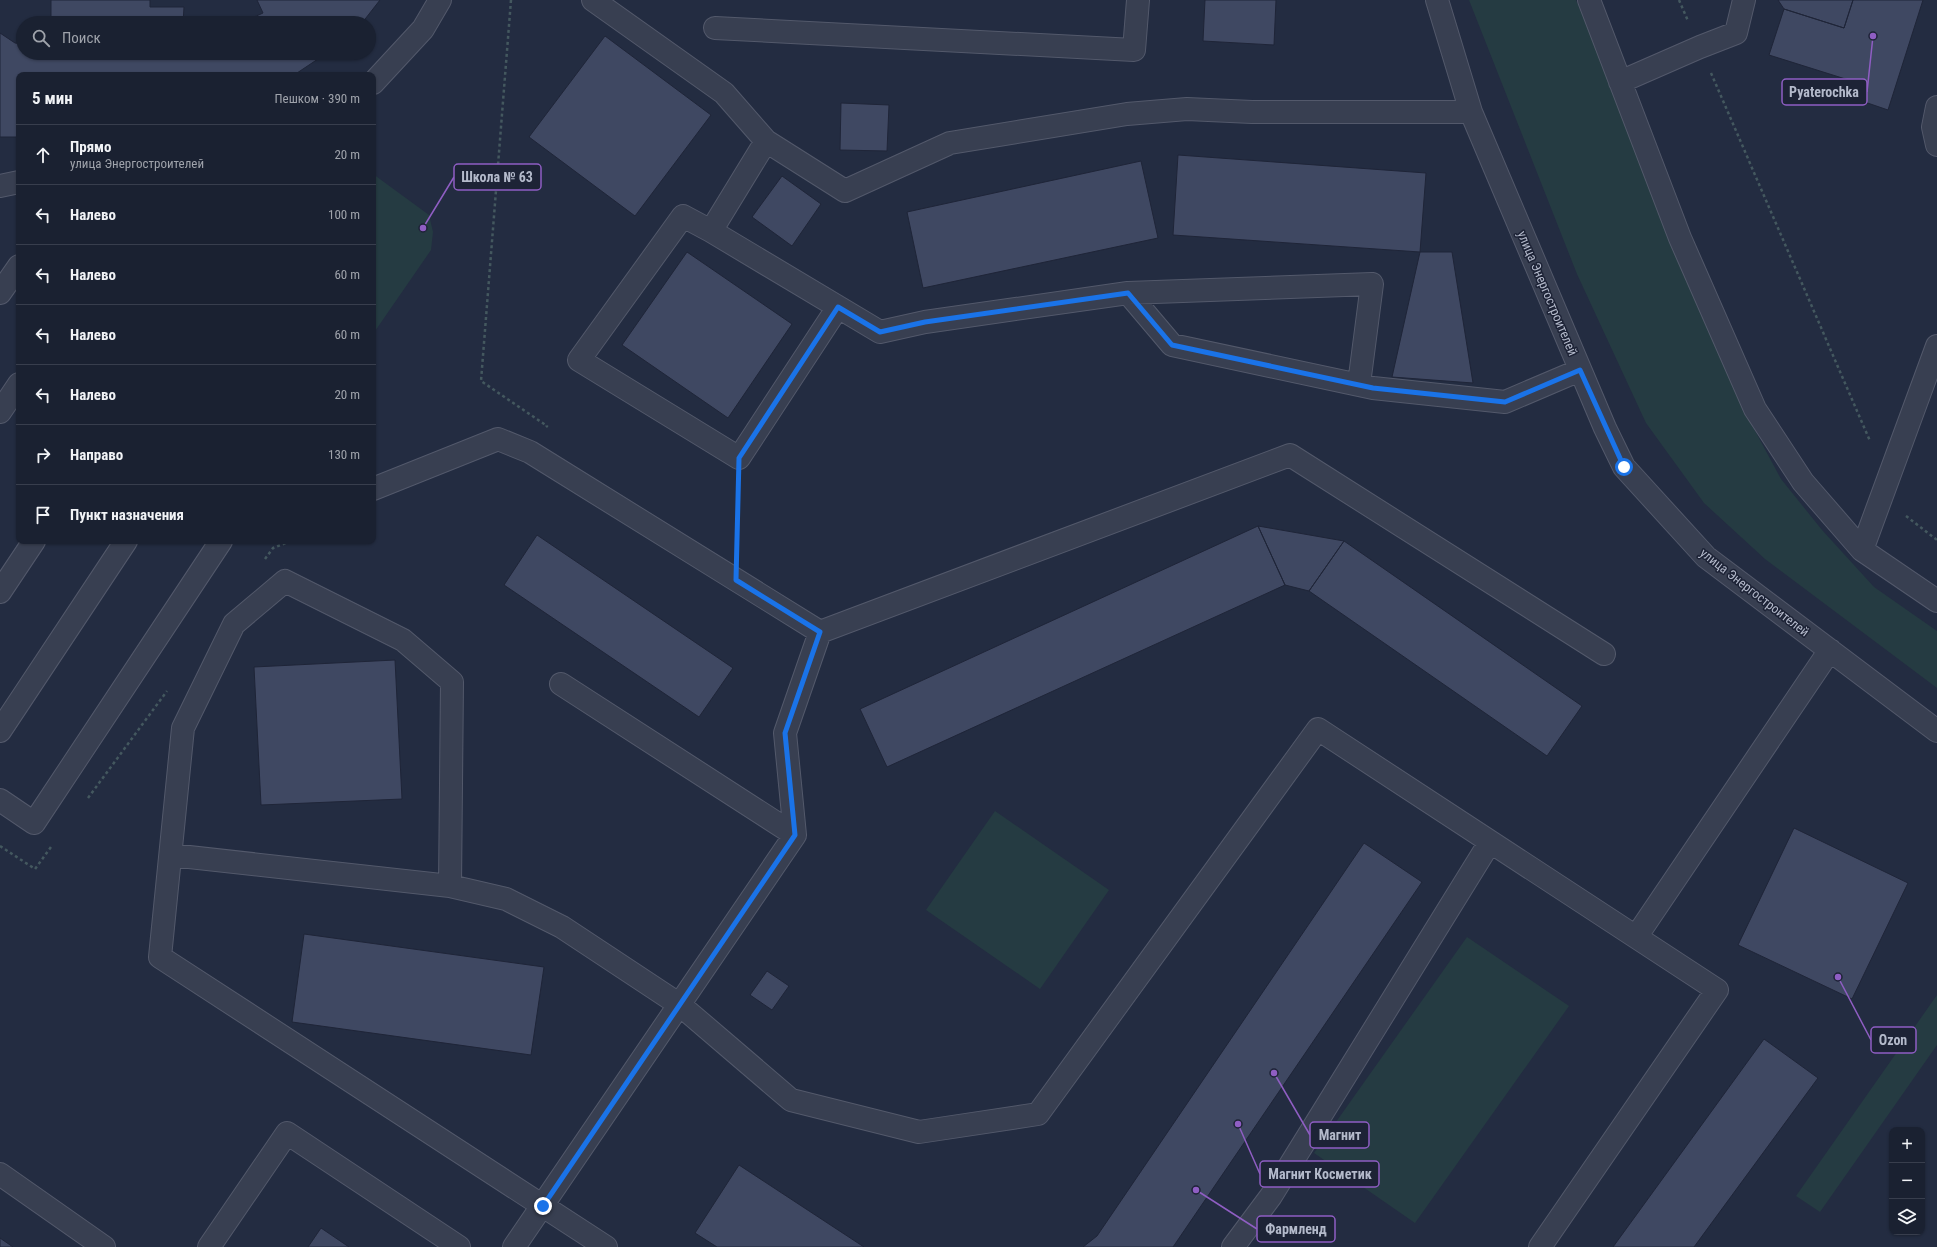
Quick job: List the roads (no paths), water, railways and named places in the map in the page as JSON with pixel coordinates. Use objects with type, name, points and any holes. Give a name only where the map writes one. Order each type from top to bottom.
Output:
[{"type":"street","points":[[376,80],[422,29],[440,0]]},
{"type":"street","points":[[593,0],[724,93],[766,140],[845,190],[950,143],[1127,114],[1187,108],[1252,112],[1471,112]]},
{"type":"street","points":[[715,28],[1134,50],[1138,0]]},
{"type":"street","name":"улица Энергостроителей","points":[[1437,0],[1471,112],[1580,370],[1624,467],[1706,557],[1937,731]]},
{"type":"street","points":[[1589,0],[1680,238],[1755,409],[1804,482],[1862,550],[1937,601]]},
{"type":"street","points":[[1620,82],[1736,33],[1744,0]]},
{"type":"street","points":[[1937,107],[1933,127],[1937,145]]},
{"type":"street","points":[[711,232],[766,140]]},
{"type":"street","points":[[0,186],[16,183]]},
{"type":"street","points":[[838,307],[739,458],[579,360],[683,216],[711,232],[838,307],[880,332],[925,322],[1128,293],[1372,284],[1359,384]]},
{"type":"street","points":[[0,293],[16,270]]},
{"type":"street","points":[[1128,293],[1172,345],[1373,388],[1505,402],[1580,370]]},
{"type":"street","points":[[1862,550],[1937,346]]},
{"type":"street","points":[[0,412],[16,388]]},
{"type":"street","points":[[376,488],[498,439],[530,452],[820,632]]},
{"type":"street","points":[[820,632],[1290,455],[1604,654]]},
{"type":"street","points":[[0,592],[32,544]]},
{"type":"street","points":[[0,731],[124,544]]},
{"type":"street","points":[[0,800],[34,823],[219,544]]},
{"type":"street","points":[[450,886],[452,682],[403,640],[285,581],[234,624],[183,728],[160,958],[606,1247]]},
{"type":"street","points":[[514,1247],[795,835],[785,733],[820,632]]},
{"type":"street","points":[[1636,937],[1830,650]]},
{"type":"street","points":[[561,684],[795,835]]},
{"type":"street","points":[[171,855],[450,886],[506,899],[562,927],[680,1005],[791,1100],[919,1132],[1038,1114],[1318,729],[1717,990],[1540,1247]]},
{"type":"street","points":[[1233,1247],[1275,1189],[1490,842]]},
{"type":"street","points":[[209,1247],[286,1133],[459,1247]]},
{"type":"street","points":[[0,1174],[104,1247]]},
{"type":"place","name":"Pyaterochka","points":[[1873,36]]},
{"type":"place","name":"Школа № 63","points":[[423,228]]},
{"type":"place","name":"Ozon","points":[[1838,977]]},
{"type":"place","name":"Магнит","points":[[1274,1073]]},
{"type":"place","name":"Магнит Косметик","points":[[1238,1124]]},
{"type":"place","name":"Фармленд","points":[[1196,1190]]}]
